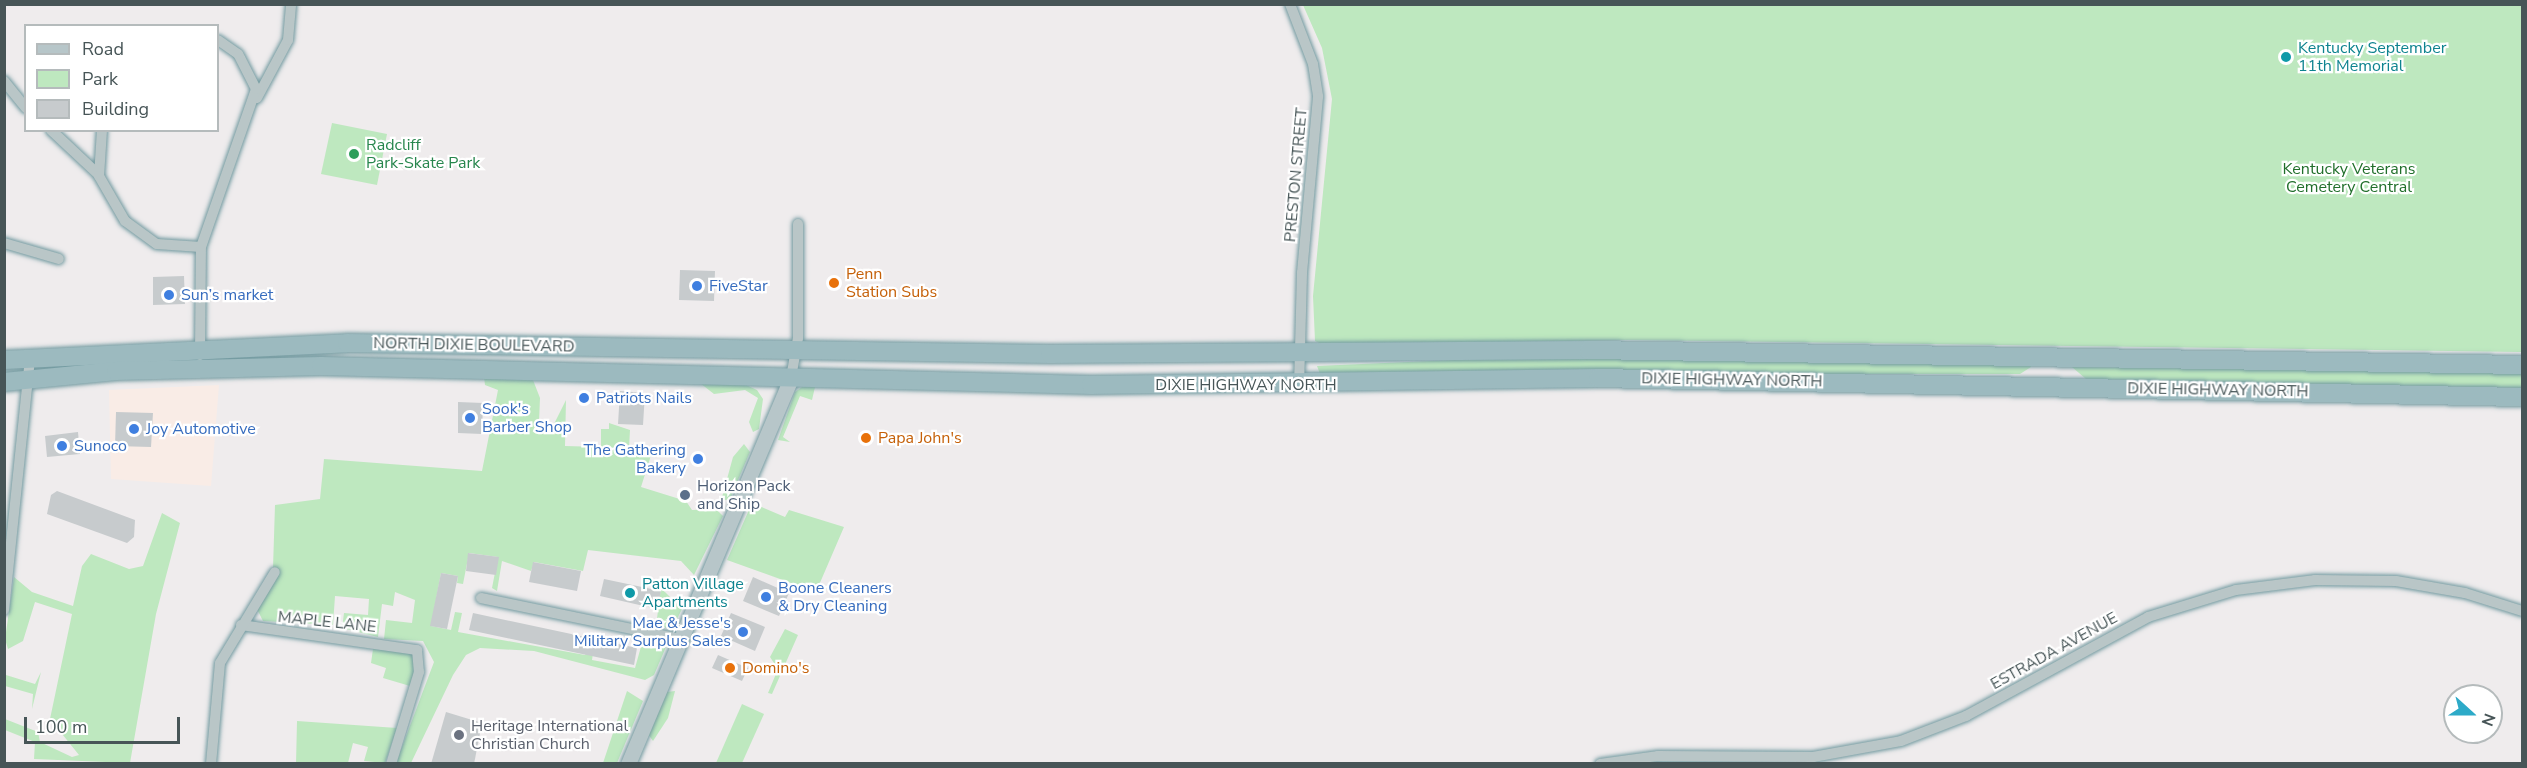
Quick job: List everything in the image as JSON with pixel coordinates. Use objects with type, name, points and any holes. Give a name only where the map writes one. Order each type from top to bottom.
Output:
[{"type":"highway","name":"NORTH DIXIE BOULEVARD","points":[[4,360],[200,347],[347,343],[944,353]]},
{"type":"highway","name":"DIXIE HIGHWAY NORTH","points":[[944,353],[1613,350],[2523,365]]},
{"type":"highway","name":"NORTH DIXIE BOULEVARD","points":[[4,382],[200,368],[942,381]]},
{"type":"highway","name":"DIXIE HIGHWAY NORTH","points":[[942,381],[1299,385],[1598,378],[2523,397]]},
{"type":"main road","points":[[628,764],[791,378]]},
{"type":"street","points":[[200,368],[201,248],[256,100],[288,40],[291,4]]},
{"type":"street","name":"PRESTON STREET","points":[[1290,4],[1313,64],[1318,97],[1299,353],[1299,385]]},
{"type":"street","points":[[219,41],[238,54],[256,89],[256,100]]},
{"type":"street","points":[[4,81],[24,106]]},
{"type":"street","points":[[53,132],[99,176],[131,228],[157,244],[201,248]]},
{"type":"street","points":[[99,176],[102,132]]},
{"type":"street","points":[[791,378],[797,351],[798,224]]},
{"type":"street","points":[[4,243],[59,259]]},
{"type":"street","points":[[4,610],[30,379],[30,357]]},
{"type":"street","points":[[211,764],[217,675],[241,625],[275,572]]},
{"type":"street","name":"ESTRADA AVENUE","points":[[1600,764],[1813,757],[1901,741],[1966,716],[2148,617],[2236,590],[2315,580],[2396,582],[2465,593],[2523,611]]},
{"type":"street","points":[[481,598],[681,639]]},
{"type":"street","name":"MAPLE LANE","points":[[241,625],[409,645],[417,650],[421,663],[391,764]]},
{"type":"shaded area","points":[[219,385],[211,486],[111,479],[109,390]]},
{"type":"green space","name":"Kentucky Veterans Cemetery Central","points":[[1303,5],[2522,5],[2522,352],[1628,340],[1324,345],[1315,341],[1313,296],[1332,99],[1322,48]]},
{"type":"green space","name":"Radcliff Park-Skate Park","points":[[332,123],[387,134],[377,185],[321,174]]},
{"type":"green space","points":[[1520,357],[2030,364],[2031,367],[2020,374],[1320,374],[1317,366]]},
{"type":"green space","points":[[2072,367],[2522,372],[2522,388],[2086,379]]},
{"type":"green space","points":[[484,377],[533,380],[540,398],[539,422],[554,424],[566,400],[565,446],[601,447],[601,429],[609,429],[609,423],[630,430],[629,449],[653,449],[641,487],[686,501],[692,510],[716,509],[723,516],[694,575],[681,561],[588,550],[583,571],[534,562],[531,571],[502,561],[497,591],[492,588],[498,557],[469,553],[463,584],[457,583],[458,576],[441,573],[431,626],[451,630],[455,612],[462,613],[458,632],[585,655],[595,640],[592,660],[635,668],[644,636],[662,640],[666,647],[654,675],[645,680],[534,651],[480,648],[466,655],[453,675],[411,763],[396,763],[434,662],[423,641],[384,639],[386,620],[412,623],[415,600],[395,592],[393,606],[382,604],[378,637],[342,628],[344,613],[368,615],[369,599],[335,596],[333,625],[263,621],[257,609],[273,568],[275,505],[320,499],[324,459],[482,471],[498,390],[485,385]]},
{"type":"green space","points":[[700,383],[746,385],[757,390],[763,399],[759,429],[753,432],[749,422],[758,398],[745,390],[714,394]]},
{"type":"green space","points":[[802,387],[815,387],[812,400],[800,396],[783,437],[790,442],[778,440],[795,392]]},
{"type":"green space","points":[[744,444],[750,452],[730,499],[721,501],[733,457]]},
{"type":"green space","points":[[752,503],[785,517],[789,510],[844,527],[816,592],[727,560]]},
{"type":"green space","points":[[162,513],[180,523],[156,614],[130,763],[34,759],[35,742],[5,730],[5,719],[38,732],[40,742],[72,757],[79,755],[50,719],[72,614],[35,602],[23,641],[8,649],[5,639],[14,577],[32,592],[73,606],[82,566],[91,554],[129,569],[143,566]]},
{"type":"green space","points":[[661,588],[682,609],[672,629],[656,626]]},
{"type":"green space","points":[[785,629],[798,635],[772,694],[768,693],[778,669],[770,657]]},
{"type":"green space","points":[[373,649],[412,652],[416,670],[410,686],[383,678],[386,668],[371,663]]},
{"type":"green space","points":[[5,662],[6,675],[35,684],[41,672],[32,709],[33,694],[5,686]]},
{"type":"green space","points":[[627,691],[643,701],[617,763],[603,763]]},
{"type":"green space","points":[[675,691],[668,718],[653,741],[648,734],[667,692]]},
{"type":"green space","points":[[742,704],[764,714],[742,763],[716,763]]},
{"type":"green space","points":[[297,721],[397,728],[385,763],[364,761],[368,747],[353,743],[348,763],[296,764]]},
{"type":"building","name":"FiveStar","points":[[680,270],[715,271],[714,301],[679,300]]},
{"type":"building","name":"Sun’s market","points":[[184,276],[185,304],[153,305],[153,277]]},
{"type":"building","points":[[620,391],[645,393],[643,425],[618,424]]},
{"type":"building","name":"Sook's Barber Shop","points":[[458,402],[483,403],[482,434],[458,433]]},
{"type":"building","name":"Joy Automotive","points":[[116,412],[153,413],[151,447],[115,446]]},
{"type":"building","name":"Sunoco","points":[[78,432],[80,454],[47,457],[45,436]]},
{"type":"building","points":[[57,491],[135,520],[134,537],[127,543],[47,514],[51,495]]},
{"type":"building","points":[[468,553],[499,557],[496,575],[466,571]]},
{"type":"building","points":[[533,562],[581,571],[577,591],[529,582]]},
{"type":"building","points":[[441,573],[458,576],[447,629],[430,626]]},
{"type":"building","name":"Boone Cleaners & Dry Cleaning","points":[[753,577],[789,593],[779,616],[743,601]]},
{"type":"building","name":"Patton Village Apartments","points":[[604,579],[661,591],[657,609],[600,596]]},
{"type":"building","points":[[473,613],[637,648],[634,665],[469,630]]},
{"type":"building","name":"Mae & Jesse's Military Surplus Sales","points":[[731,613],[765,627],[755,651],[721,636]]},
{"type":"building","name":"Domino's","points":[[718,655],[748,668],[742,681],[712,668]]},
{"type":"building","name":"Heritage International Christian Church","points":[[446,712],[482,723],[474,764],[431,764]]},
{"type":"place","name":"Kentucky September 11th Memorial","points":[[2286,57]]},
{"type":"place","name":"Radcliff Park-Skate Park","points":[[354,154]]},
{"type":"place","name":"Penn Station Subs","points":[[834,283]]},
{"type":"place","name":"FiveStar","points":[[697,286]]},
{"type":"place","name":"Sun’s market","points":[[169,295]]},
{"type":"place","name":"Patriots Nails","points":[[584,398]]},
{"type":"place","name":"Sook's Barber Shop","points":[[470,418]]},
{"type":"place","name":"Joy Automotive","points":[[134,429]]},
{"type":"place","name":"Papa John's","points":[[866,438]]},
{"type":"place","name":"Sunoco","points":[[62,446]]},
{"type":"place","name":"The Gathering Bakery","points":[[698,459]]},
{"type":"place","name":"Horizon Pack and Ship","points":[[685,495]]},
{"type":"place","name":"Patton Village Apartments","points":[[630,593]]},
{"type":"place","name":"Boone Cleaners & Dry Cleaning","points":[[766,597]]},
{"type":"place","name":"Mae & Jesse's Military Surplus Sales","points":[[743,632]]},
{"type":"place","name":"Domino's","points":[[730,668]]},
{"type":"place","name":"Heritage International Christian Church","points":[[459,735]]}]
